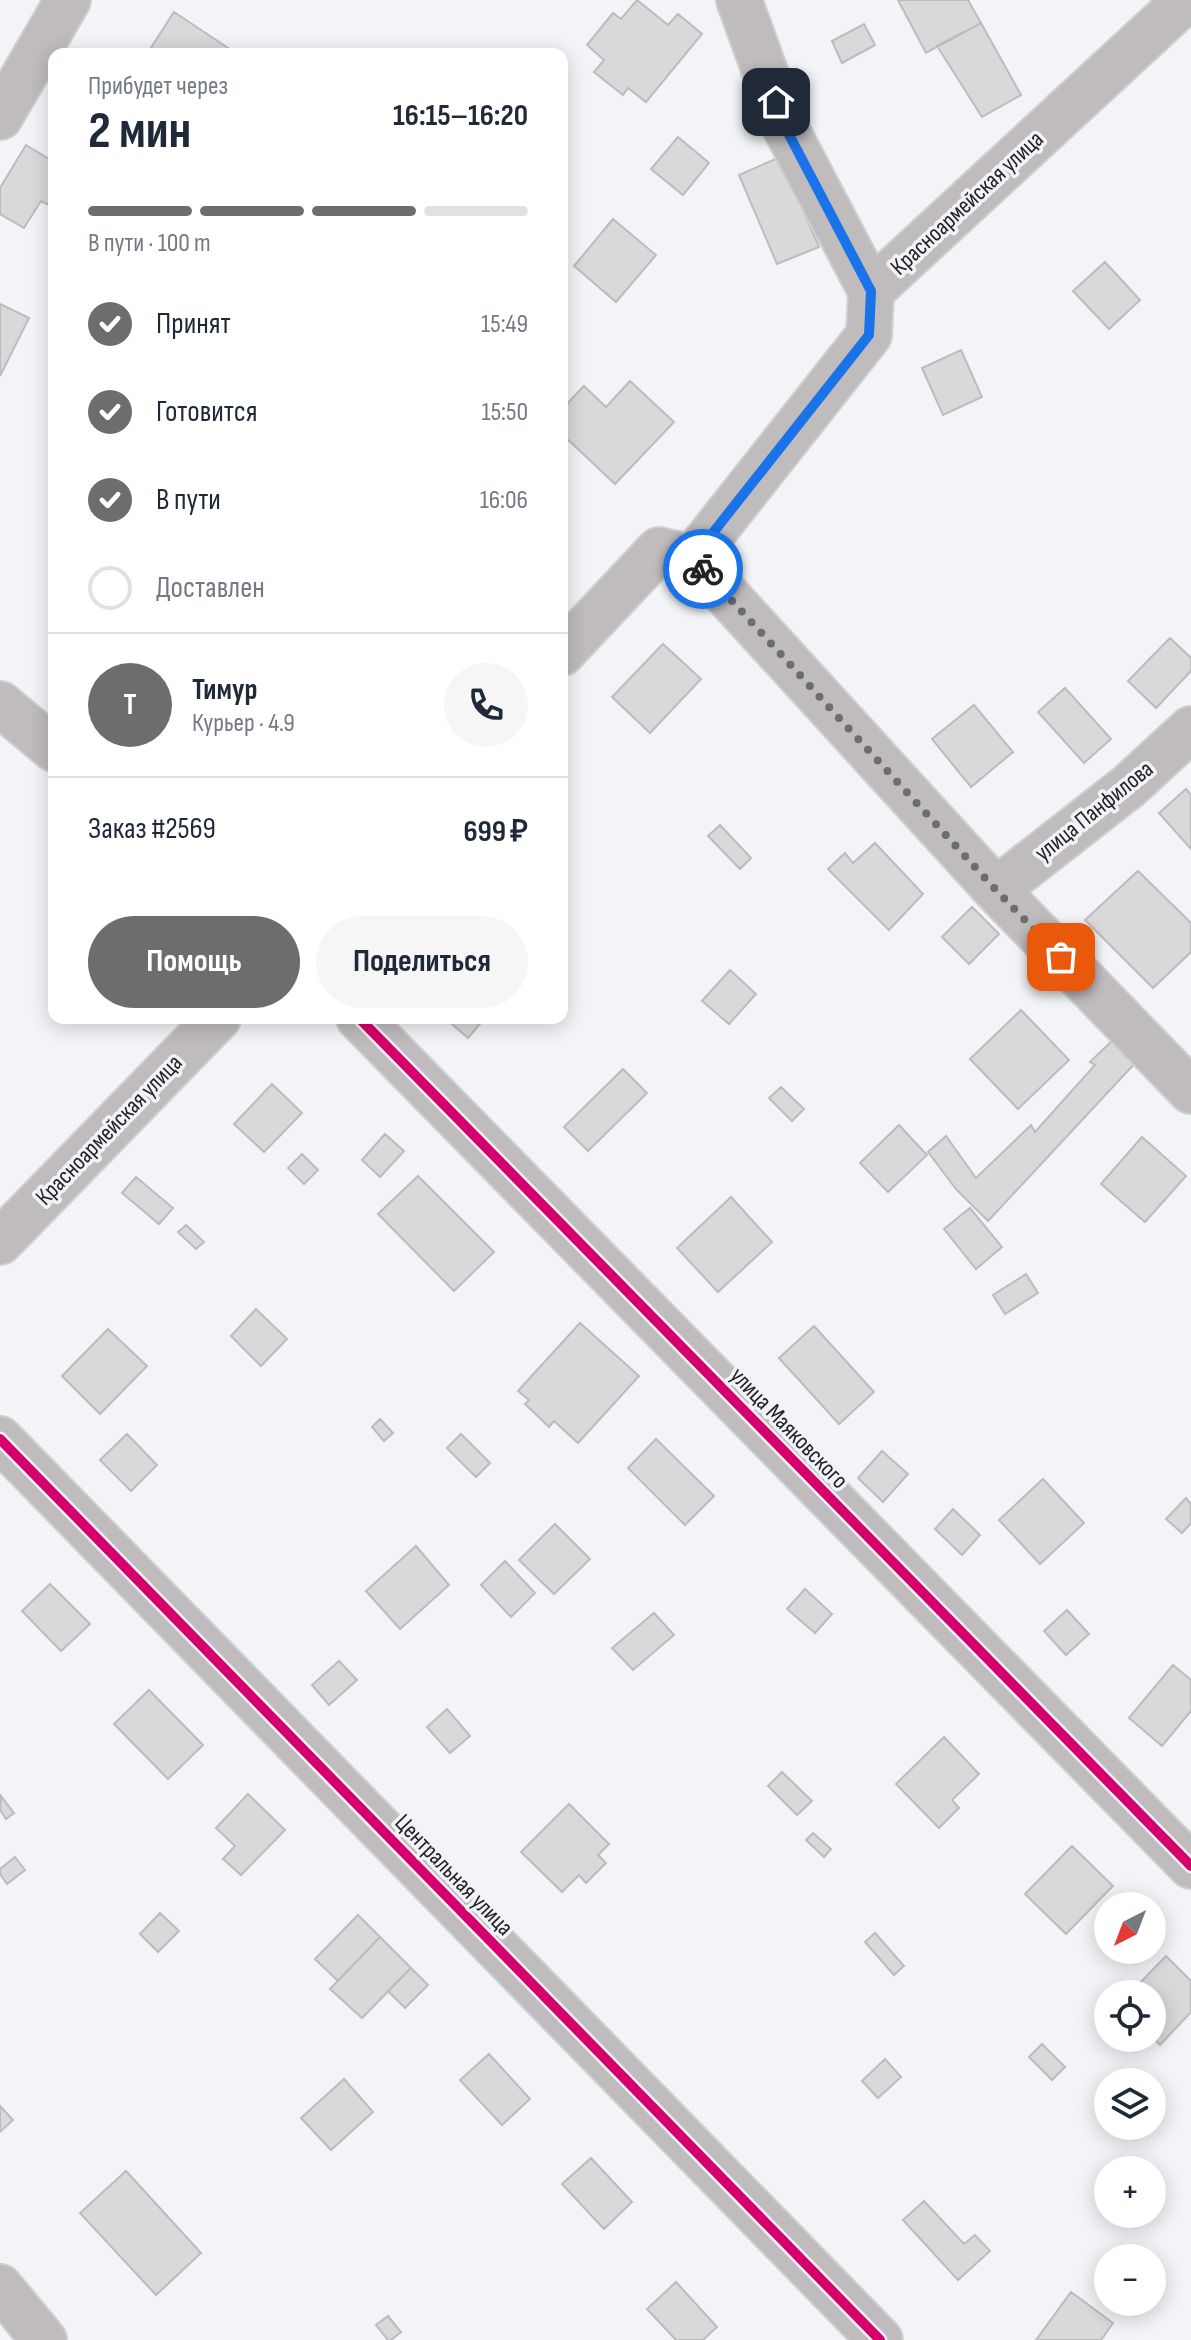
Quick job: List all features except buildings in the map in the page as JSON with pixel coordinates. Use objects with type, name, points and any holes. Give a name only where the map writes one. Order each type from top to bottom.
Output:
[{"type":"street","points":[[0,117],[68,0]]},
{"type":"street","points":[[739,0],[785,127],[871,291]]},
{"type":"street","name":"Красноармейская улица","points":[[693,558],[869,335],[871,291],[1186,0]]},
{"type":"street","points":[[568,647],[659,550],[693,558],[996,890],[1191,1091]]},
{"type":"street","points":[[0,704],[48,744]]},
{"type":"street","name":"улица Панфилова","points":[[996,890],[1129,786],[1191,729]]},
{"type":"street","name":"Красноармейская улица","points":[[0,1242],[212,1024]]},
{"type":"street","name":"улица Маяковского","points":[[365,1024],[1191,1866]]},
{"type":"street","name":"Центральная улица","points":[[0,1439],[880,2340]]},
{"type":"street","points":[[0,2287],[44,2340]]},
{"type":"cycle path","points":[[365,1024],[1191,1866]]},
{"type":"cycle path","points":[[0,1439],[880,2340]]},
{"type":"way so far","points":[[703,569],[1061,957]]},
{"type":"route","points":[[703,569],[693,558],[869,335],[871,291],[785,127],[776,102]]}]
